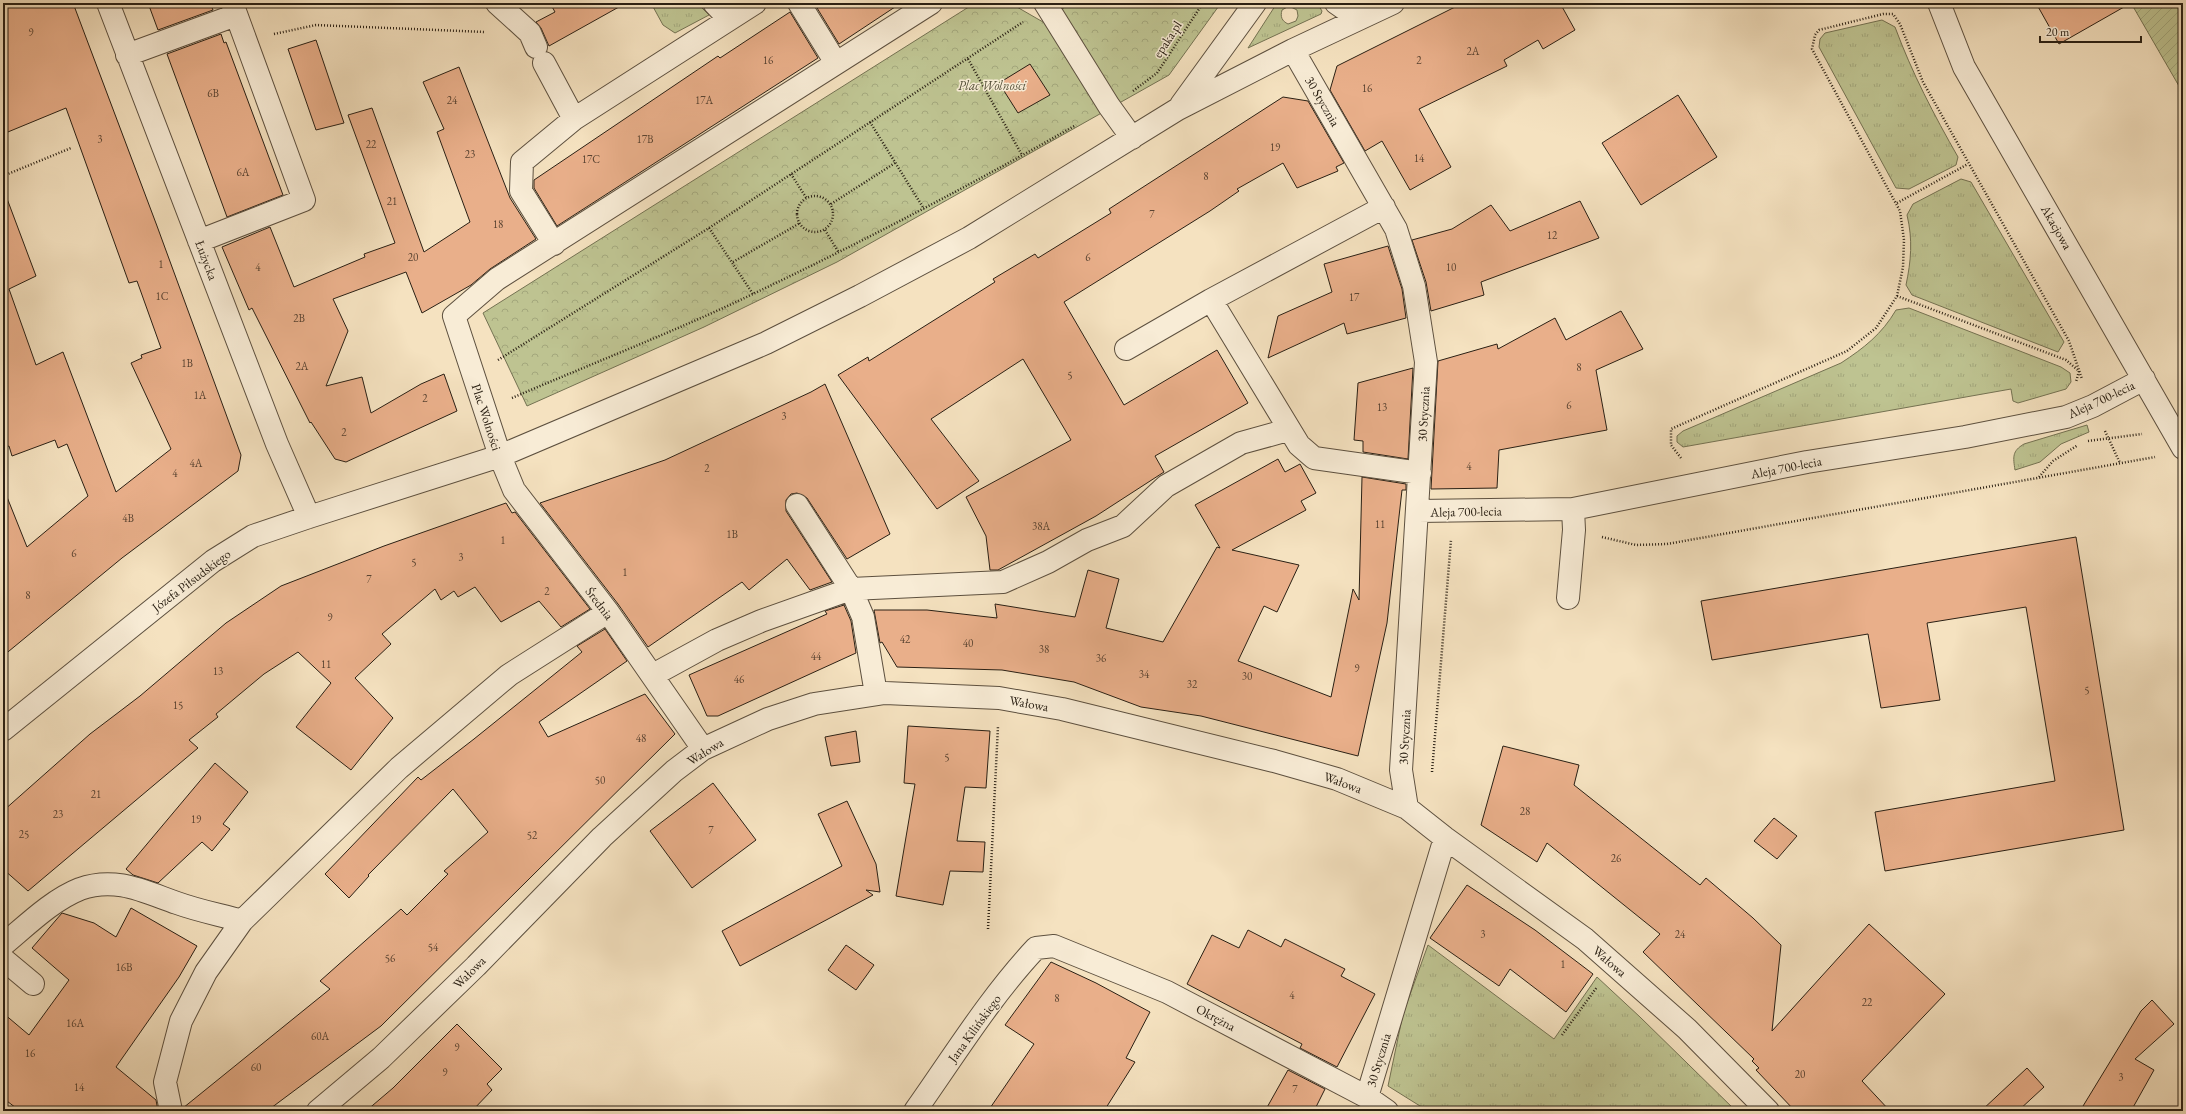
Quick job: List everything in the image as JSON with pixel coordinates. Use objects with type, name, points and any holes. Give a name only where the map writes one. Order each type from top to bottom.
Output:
[{"type":"street","name":"Łużycka","points":[[108,3],[277,444],[309,516]]},
{"type":"street","points":[[497,3],[537,48],[574,119]]},
{"type":"street","points":[[714,3],[729,19]]},
{"type":"street","points":[[554,244],[522,191],[522,162],[574,119],[755,3]]},
{"type":"street","points":[[799,3],[836,63]]},
{"type":"street","name":"Plac Wolności","points":[[931,3],[497,279],[454,316],[500,456],[766,343],[840,306],[969,238],[1178,109],[1293,50],[1393,3]]},
{"type":"street","points":[[1178,109],[1255,3]]},
{"type":"street","points":[[1336,3],[1360,19]]},
{"type":"street","name":"Akacjowa","points":[[1939,3],[1964,67],[2183,448]]},
{"type":"street","points":[[1046,4],[1109,106],[1132,138]]},
{"type":"street","points":[[127,55],[234,9],[304,200],[199,241]]},
{"type":"street","name":"30 Stycznia","points":[[1293,50],[1396,229],[1414,286],[1426,362],[1401,770],[1407,808]]},
{"type":"street","points":[[1126,349],[1211,300],[1384,207]]},
{"type":"street","points":[[1211,300],[1298,445],[1314,458],[1420,474]]},
{"type":"street","name":"Aleja 700-lecia","points":[[1418,511],[1574,520],[1807,462],[1965,437],[2066,417],[2093,406],[2144,379]]},
{"type":"street","points":[[653,676],[717,640],[761,621],[851,590],[1003,582],[1048,562],[1087,540],[1123,526],[1166,486],[1241,443],[1288,430]]},
{"type":"street","name":"Józefa Piłsudskiego","points":[[3,730],[212,561],[254,536],[309,516],[500,456]]},
{"type":"street","name":"Średnia","points":[[500,456],[514,490],[608,612],[703,749]]},
{"type":"street","points":[[797,505],[851,590],[864,617],[876,694]]},
{"type":"street","points":[[1568,598],[1574,520]]},
{"type":"street","points":[[171,1111],[165,1082],[181,1021],[206,972],[242,921],[399,768],[509,675],[608,612]]},
{"type":"street","name":"Wałowa","points":[[318,1111],[381,1058],[476,966],[602,837],[674,771],[703,749],[768,719],[814,704],[876,694],[930,694],[999,698],[1062,709],[1274,761],[1337,779],[1407,808],[1445,838],[1585,939],[1687,1029],[1768,1111]]},
{"type":"street","name":"30 Stycznia","points":[[1379,1107],[1445,838]]},
{"type":"street","points":[[3,945],[55,903],[80,889],[111,884],[140,888],[177,903],[242,921]]},
{"type":"street","name":"Okrężna","points":[[1036,948],[1054,946],[1167,992],[1379,1107]]},
{"type":"street","name":"Jana Kilińskiego","points":[[915,1111],[988,1008],[1022,963],[1036,948]]},
{"type":"street","points":[[3,959],[33,984]]},
{"type":"path","name":"epaka.pl","points":[[1132,92],[1157,73],[1203,3]]},
{"type":"path","points":[[474,375],[709,228],[968,59],[1046,4]]},
{"type":"path","points":[[1681,459],[1671,445],[1671,429],[1847,351],[1876,328],[1897,296],[1903,267],[1904,240],[1900,210],[1812,49],[1814,35],[1819,30],[1883,14],[1893,14],[1900,24],[1923,82],[2069,341],[2093,406],[2120,463]]},
{"type":"path","points":[[245,39],[316,25],[537,48]]},
{"type":"path","points":[[968,59],[1022,155]]},
{"type":"path","points":[[870,122],[924,209]]},
{"type":"path","points":[[508,393],[510,399],[753,294],[839,253],[924,209],[1076,125]]},
{"type":"path","points":[[3,176],[71,148]]},
{"type":"path","points":[[831,204],[895,163]]},
{"type":"path","points":[[1897,203],[1968,164]]},
{"type":"path","points":[[791,174],[807,199]]},
{"type":"path","points":[[816,196],[822,197],[831,204],[834,214],[832,222],[825,230],[814,233],[807,230],[800,223],[798,212],[799,205],[807,199],[816,196]]},
{"type":"path","points":[[733,262],[800,223]]},
{"type":"path","points":[[709,228],[753,294]]},
{"type":"path","points":[[825,230],[839,253]]},
{"type":"path","points":[[1897,296],[2066,360],[2079,371]]},
{"type":"path","points":[[2076,384],[2079,371]]},
{"type":"path","points":[[2038,478],[2053,461],[2081,443],[2108,437],[2144,434]]},
{"type":"path","points":[[1574,520],[1636,545],[1667,544],[2160,456]]},
{"type":"path","points":[[1427,774],[1432,775],[1450,533]]},
{"type":"path","points":[[988,930],[999,698]]},
{"type":"path","points":[[1562,1035],[1613,964]]},
{"type":"green space","points":[[651,3],[697,3],[709,15],[675,33],[663,25]]},
{"type":"green space","name":"Plac Wolności","points":[[975,3],[1010,3],[1043,22],[1071,3],[1221,3],[1169,75],[837,262],[704,327],[527,406],[483,313]]},
{"type":"green space","points":[[1277,3],[1317,3],[1322,11],[1321,14],[1248,48]],"holes":[[[1289,6],[1297,10],[1298,16],[1296,21],[1288,24],[1284,22],[1281,17],[1282,10]]]},
{"type":"green space","points":[[2131,3],[2183,3],[2183,93]]},
{"type":"green space","points":[[1882,20],[1895,27],[1924,94],[1958,157],[1956,165],[1909,189],[1896,188],[1819,47],[1820,39],[1825,33]]},
{"type":"green space","points":[[1961,179],[1971,182],[2064,342],[2058,352],[1912,295],[1906,285],[1911,250],[1907,215],[1913,204]]},
{"type":"green space","points":[[1909,308],[2061,367],[2070,373],[2071,382],[2066,389],[2018,403],[2013,401],[2011,389],[1683,447],[1677,442],[1677,436],[1683,431],[1841,363],[1872,340],[1891,319],[1896,310]]},
{"type":"green space","points":[[2087,425],[2089,432],[2061,444],[2040,462],[2015,470],[2015,452],[2024,444]]},
{"type":"green space","points":[[1428,945],[1554,1039],[1597,977],[1736,1111],[1428,1111],[1388,1086],[1403,1014]]},
{"type":"building","points":[[3,3],[73,3],[241,455],[238,471],[122,558],[3,656],[3,492],[5,492],[27,547],[88,496],[67,444],[58,448],[55,440],[12,456],[9,446],[3,448],[3,196],[6,196],[36,276],[9,289],[36,365],[63,352],[116,492],[171,449],[131,363],[142,358],[141,355],[161,348],[137,281],[129,283],[66,108],[3,134]]},
{"type":"building","points":[[148,3],[210,3],[213,10],[158,30]]},
{"type":"building","points":[[550,3],[626,3],[549,46],[541,28],[536,22],[555,12]]},
{"type":"building","points":[[814,3],[901,3],[839,44]]},
{"type":"building","points":[[1463,3],[1560,3],[1575,30],[1543,49],[1538,40],[1504,60],[1507,66],[1419,109],[1451,167],[1410,190],[1382,141],[1365,151],[1330,90],[1337,66]]},
{"type":"building","points":[[2036,3],[2131,3],[2059,44]]},
{"type":"building","points":[[790,12],[818,58],[557,226],[534,188],[534,180],[718,56],[720,58]]},
{"type":"building","points":[[221,34],[224,43],[226,42],[283,195],[227,217],[167,54]]},
{"type":"building","points":[[316,40],[344,123],[316,130],[288,49]]},
{"type":"building","points":[[1030,64],[1050,95],[1018,113],[999,83]]},
{"type":"building","points":[[459,67],[510,198],[536,239],[490,269],[471,285],[422,313],[406,272],[333,299],[348,331],[326,386],[362,377],[371,413],[421,384],[444,374],[457,411],[346,462],[335,459],[311,422],[310,423],[252,308],[249,310],[222,247],[270,227],[294,287],[365,257],[364,254],[395,243],[348,115],[372,108],[424,252],[470,222],[437,132],[444,129],[423,82]]},
{"type":"building","points":[[1678,95],[1717,157],[1641,205],[1602,143]]},
{"type":"building","points":[[1283,97],[1308,101],[1344,163],[1336,167],[1338,171],[1297,188],[1283,163],[1237,189],[1239,191],[1210,211],[1064,302],[1124,405],[1217,350],[1248,403],[1155,456],[1164,472],[1096,516],[998,570],[990,570],[986,536],[966,497],[1071,440],[1023,359],[931,419],[979,481],[937,509],[838,375],[868,357],[869,361],[995,282],[993,279],[1035,254],[1038,258],[1111,213],[1109,209]]},
{"type":"building","points":[[1580,201],[1599,238],[1481,282],[1484,295],[1431,311],[1426,282],[1412,240],[1452,229],[1491,205],[1510,231]]},
{"type":"building","points":[[1388,246],[1402,289],[1406,318],[1347,334],[1344,323],[1268,358],[1278,316],[1332,292],[1324,264]]},
{"type":"building","points":[[1621,311],[1643,349],[1596,370],[1607,430],[1499,450],[1497,488],[1431,489],[1438,361],[1497,344],[1498,349],[1555,318],[1566,340]]},
{"type":"building","points":[[1413,368],[1408,459],[1363,452],[1363,441],[1354,440],[1358,383]]},
{"type":"building","points":[[825,384],[890,534],[847,559],[807,498],[797,493],[791,494],[786,500],[786,511],[832,582],[810,590],[787,559],[749,590],[742,582],[648,647],[618,604],[540,503],[665,460],[811,392]]},
{"type":"building","points":[[1278,459],[1285,472],[1300,464],[1316,493],[1301,501],[1306,510],[1232,550],[1299,565],[1277,612],[1264,606],[1238,661],[1331,697],[1353,589],[1359,600],[1362,477],[1406,484],[1406,490],[1402,490],[1387,623],[1358,756],[1201,716],[1141,707],[1074,682],[1002,670],[897,667],[882,642],[880,643],[874,610],[927,610],[997,618],[995,604],[1075,617],[1088,570],[1119,579],[1106,628],[1163,642],[1217,547],[1220,548],[1195,505]]},
{"type":"building","points":[[506,503],[512,513],[515,512],[590,609],[561,627],[539,601],[501,622],[475,587],[458,597],[454,591],[441,600],[435,589],[382,634],[391,644],[355,678],[393,718],[351,770],[296,727],[331,683],[298,652],[264,674],[216,714],[218,717],[189,740],[198,748],[28,891],[3,869],[3,811],[90,734],[140,696],[226,623],[281,586],[384,546]]},
{"type":"building","points":[[2076,537],[2124,830],[1885,871],[1875,812],[2055,781],[2026,607],[1927,623],[1940,700],[1881,708],[1868,634],[1712,660],[1701,601]]},
{"type":"building","points":[[844,605],[851,621],[856,653],[718,716],[707,716],[689,675],[827,614],[825,611]]},
{"type":"building","points":[[605,629],[627,661],[539,722],[548,737],[645,694],[675,734],[381,1026],[267,1111],[183,1111],[183,1108],[330,989],[320,981],[401,909],[407,915],[448,874],[444,871],[488,832],[453,789],[368,875],[369,876],[349,898],[325,874],[418,777],[421,780],[474,739],[582,652],[577,646]]},
{"type":"building","points":[[908,726],[990,731],[986,788],[965,787],[957,841],[985,842],[983,872],[950,871],[943,905],[896,896],[915,784],[904,783]]},
{"type":"building","points":[[856,731],[860,762],[831,766],[825,737]]},
{"type":"building","points":[[1503,746],[1579,765],[1574,785],[1700,885],[1706,878],[1753,918],[1781,945],[1772,1031],[1869,924],[1945,994],[1862,1081],[1890,1111],[1795,1111],[1756,1070],[1759,1068],[1752,1061],[1754,1059],[1643,952],[1660,934],[1547,843],[1537,862],[1481,825]]},
{"type":"building","points":[[215,763],[248,792],[223,824],[230,829],[212,851],[202,842],[158,883],[133,875],[126,869]]},
{"type":"building","points":[[713,783],[756,840],[692,888],[650,831]]},
{"type":"building","points":[[847,801],[876,864],[880,892],[866,890],[873,895],[740,966],[722,931],[842,866],[818,814]]},
{"type":"building","points":[[1774,818],[1797,836],[1777,859],[1754,841]]},
{"type":"building","points":[[1467,885],[1535,930],[1593,974],[1566,1012],[1510,969],[1499,986],[1430,938]]},
{"type":"building","points":[[131,908],[197,946],[179,977],[116,1067],[156,1100],[158,1111],[20,1111],[3,1098],[3,1013],[29,1035],[69,980],[32,948],[62,913],[94,923],[116,937]]},
{"type":"building","points":[[1248,930],[1281,947],[1285,939],[1345,969],[1341,976],[1375,994],[1337,1067],[1300,1048],[1302,1044],[1187,984],[1212,935],[1239,948]]},
{"type":"building","points":[[846,945],[874,965],[856,990],[828,970]]},
{"type":"building","points":[[1051,962],[1096,983],[1150,1012],[1126,1058],[1135,1062],[1104,1111],[988,1111],[1034,1044],[1005,1025]]},
{"type":"building","points":[[2152,1000],[2174,1024],[2135,1059],[2154,1070],[2131,1111],[2080,1111],[2141,1011]]},
{"type":"building","points":[[457,1024],[502,1069],[487,1084],[492,1090],[472,1111],[366,1111],[393,1088]]},
{"type":"building","points":[[2027,1068],[2044,1087],[2018,1111],[1981,1111]]},
{"type":"building","points":[[1288,1070],[1325,1089],[1314,1111],[1265,1111]]}]
